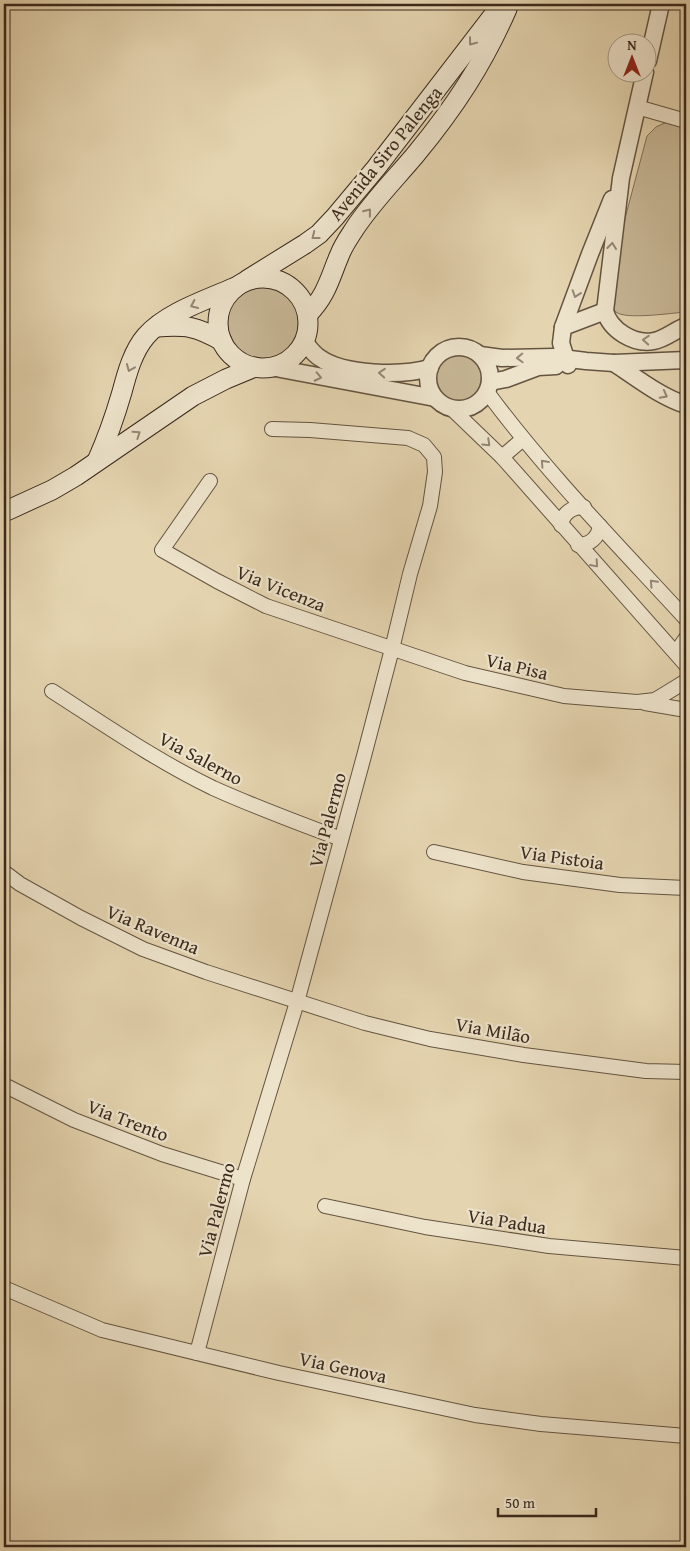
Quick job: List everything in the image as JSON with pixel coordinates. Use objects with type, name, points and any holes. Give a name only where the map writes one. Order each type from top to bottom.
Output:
[{"type":"main road","name":"Avenida Siro Palenga","points":[[97,462],[107,439],[133,360],[146,336],[181,311],[241,284],[319,234],[336,217],[502,4]]},
{"type":"main road","name":"Avenida Siro Palenga","points":[[308,314],[324,295],[341,252],[358,225],[458,100],[493,40],[509,4]]},
{"type":"main road","points":[[453,68],[470,80]]},
{"type":"main road","points":[[4,512],[52,490],[97,462],[193,396],[226,380],[284,362],[296,354],[304,341],[308,326],[308,314],[301,298],[290,287],[277,280],[262,278],[241,284],[224,299],[219,312],[218,327],[222,341],[230,353],[241,362],[263,367]]},
{"type":"main road","points":[[156,328],[185,326],[206,332],[222,341]]},
{"type":"street","points":[[655,32],[661,4]]},
{"type":"street","points":[[643,82],[621,178],[605,311],[607,319],[620,332],[642,341],[653,341],[686,326]]},
{"type":"street","points":[[637,107],[686,120]]},
{"type":"street","points":[[567,362],[560,343],[563,327],[621,178]]},
{"type":"street","points":[[563,327],[605,311]]},
{"type":"street","points":[[304,341],[320,359],[330,364],[348,368],[395,374],[412,373],[430,368]]},
{"type":"street","points":[[452,409],[473,407],[481,400],[489,387],[490,372],[486,362],[471,349],[451,348],[442,352],[435,359],[430,368],[428,378],[435,398],[443,405],[452,409],[502,457],[682,660]]},
{"type":"street","points":[[480,355],[515,358],[554,357],[567,362]]},
{"type":"street","points":[[489,387],[538,368],[567,362],[686,360]]},
{"type":"street","points":[[614,362],[664,396],[686,405]]},
{"type":"street","points":[[263,367],[435,398]]},
{"type":"street","points":[[489,387],[523,439],[686,619]]},
{"type":"street","name":"Via Palermo","points":[[197,1353],[243,1179],[297,1002],[392,649],[410,574],[430,506],[435,472],[434,458],[424,445],[408,438],[310,430],[272,429]]},
{"type":"street","points":[[502,457],[523,439]]},
{"type":"street","name":"Via Vicenza","points":[[210,481],[162,550],[266,606],[392,649]]},
{"type":"street","points":[[561,525],[564,515],[568,511],[584,507]]},
{"type":"street","points":[[578,544],[584,544],[593,540],[597,536],[600,526]]},
{"type":"street","points":[[682,660],[679,648],[686,638]]},
{"type":"street","name":"Via Pisa","points":[[392,649],[465,673],[564,696],[637,702],[686,710]]},
{"type":"street","name":"Via Pisa","points":[[637,702],[655,700],[686,681]]},
{"type":"street","name":"Via Salerno","points":[[52,692],[160,759],[212,787],[280,817],[341,839]]},
{"type":"street","name":"Via Pistoia","points":[[434,852],[523,872],[620,885],[686,888]]},
{"type":"street","name":"Via Ravenna","points":[[4,872],[20,884],[72,913],[143,949],[297,1002]]},
{"type":"street","name":"Via Milão","points":[[297,1002],[365,1023],[439,1040],[524,1055],[637,1070],[686,1072]]},
{"type":"street","name":"Via Trento","points":[[4,1085],[82,1123],[162,1154],[243,1179]]},
{"type":"street","name":"Via Padua","points":[[324,1206],[425,1227],[549,1246],[686,1258]]},
{"type":"street","name":"Via Genova","points":[[4,1288],[102,1330],[279,1373],[475,1415],[541,1424],[686,1436]]},
{"type":"shaded area","points":[[669,121],[686,127],[686,312],[629,316],[616,312],[613,309],[609,298],[608,282],[647,136],[656,127]]},
{"type":"shaded area","points":[[263,285],[278,288],[290,296],[298,308],[301,323],[298,338],[290,350],[278,358],[263,361],[248,358],[236,350],[228,338],[225,323],[228,308],[236,296],[248,288]]},
{"type":"shaded area","points":[[459,353],[477,360],[484,378],[477,396],[459,403],[441,396],[434,378],[441,360]]}]
